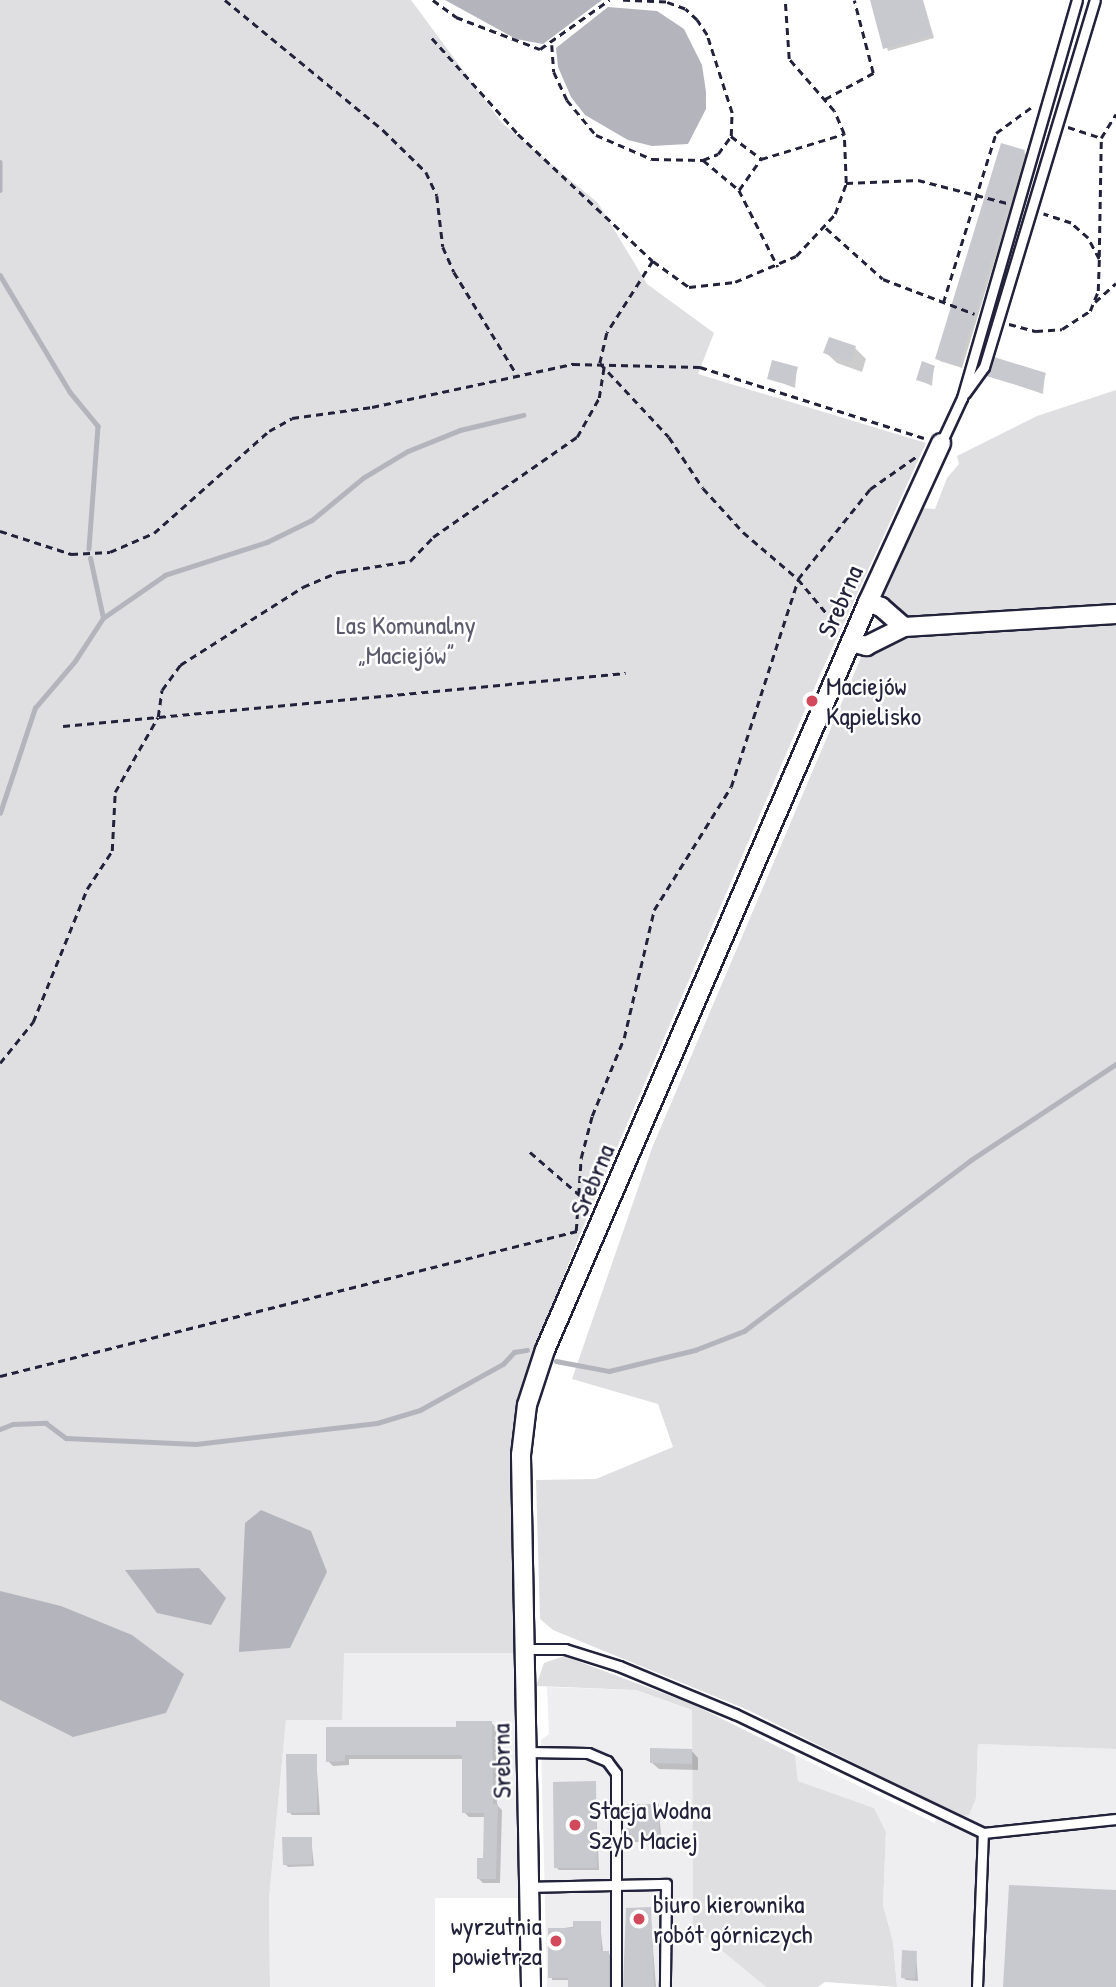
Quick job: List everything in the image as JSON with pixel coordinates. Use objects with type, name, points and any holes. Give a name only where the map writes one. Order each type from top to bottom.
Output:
[{"type":"street","name":"Srebrna","points":[[531,1987],[521,1455],[527,1405],[545,1350],[939,443]]},
{"type":"street","points":[[868,602],[881,607],[904,627]]},
{"type":"street","points":[[851,642],[866,646],[904,627],[1116,614]]},
{"type":"lane","points":[[962,398],[1077,0]]},
{"type":"lane","points":[[939,443],[962,398],[984,367],[1095,0]]},
{"type":"lane","points":[[525,1648],[565,1649],[619,1666],[735,1713],[983,1833],[1116,1819]]},
{"type":"lane","points":[[527,1752],[588,1753],[613,1766],[616,1987]]},
{"type":"lane","points":[[977,1987],[983,1833]]},
{"type":"lane","points":[[529,1886],[666,1885],[665,1987]]},
{"type":"path","points":[[225,0],[383,130],[426,172],[437,196],[443,247],[454,272],[505,348],[516,373]]},
{"type":"path","points":[[433,0],[456,17],[528,48],[552,45],[609,0]]},
{"type":"path","points":[[552,45],[554,72],[567,100],[596,135],[652,159],[703,160],[718,154],[730,136],[732,113],[706,36],[697,20],[685,9],[666,2],[619,0]]},
{"type":"path","points":[[432,38],[518,134],[653,261],[678,282],[702,289],[778,267],[826,229],[846,183],[844,134],[825,99],[789,59],[785,0]]},
{"type":"path","points":[[825,99],[873,73],[854,0]]},
{"type":"path","points":[[943,303],[996,133],[1049,95]]},
{"type":"path","points":[[1099,259],[1101,138],[1116,114]]},
{"type":"path","points":[[1058,123],[1101,138]]},
{"type":"path","points":[[739,190],[761,159],[844,134]]},
{"type":"path","points":[[730,136],[761,159]]},
{"type":"path","points":[[703,160],[739,190],[778,267]]},
{"type":"path","points":[[846,183],[918,180],[1016,206]]},
{"type":"path","points":[[0,1063],[33,1022],[75,913],[113,851],[115,792],[158,717],[162,690],[180,665],[303,587],[339,572],[410,561],[433,537],[577,438],[599,398],[607,334],[653,261]]},
{"type":"path","points":[[1093,305],[1116,283]]},
{"type":"path","points":[[602,365],[669,438],[703,488],[743,532],[798,579],[851,642]]},
{"type":"path","points":[[0,531],[71,554],[110,552],[154,533],[269,431],[292,418],[372,407],[516,373],[602,365],[700,367],[939,443]]},
{"type":"path","points":[[576,1231],[581,1158],[592,1116],[624,1038],[653,910],[731,787],[798,579],[870,489],[939,443]]},
{"type":"path","points":[[63,726],[626,673]]},
{"type":"path","points":[[530,1152],[579,1193],[604,1219]]},
{"type":"path","points":[[0,1376],[576,1231],[595,1239]]},
{"type":"shaded area","points":[[445,0],[602,0],[543,44],[516,39]]},
{"type":"shaded area","points":[[608,7],[657,11],[684,29],[702,65],[706,92],[706,109],[688,144],[652,146],[628,140],[585,115],[571,97],[558,67],[556,48]]},
{"type":"shaded area","points":[[261,1510],[311,1531],[327,1572],[290,1648],[239,1652],[245,1523]]},
{"type":"shaded area","points":[[199,1568],[226,1598],[211,1625],[157,1613],[125,1570]]},
{"type":"shaded area","points":[[0,1591],[61,1606],[132,1635],[184,1674],[166,1713],[73,1737],[0,1700]]},
{"type":"shaded area","points":[[344,1653],[516,1653],[521,1898],[435,1898],[435,1987],[270,1987],[269,1899],[286,1720]]},
{"type":"shaded area","points":[[547,1687],[636,1690],[692,1710],[693,1927],[766,1987],[547,1987],[541,1740],[549,1734]]},
{"type":"shaded area","points":[[978,1744],[1116,1749],[1116,1987],[897,1987],[893,1942],[883,1905],[886,1832],[874,1808],[798,1781],[795,1755],[935,1823],[937,1805],[961,1816],[976,1798]]},
{"type":"green space","name":"Las Komunalny „Maciejów”","points":[[0,0],[411,0],[502,123],[598,203],[647,284],[714,333],[698,374],[926,443],[820,675],[585,1222],[532,1357],[518,1400],[512,1455],[516,1653],[344,1653],[342,1720],[286,1720],[269,1899],[270,1987],[0,1987]]},
{"type":"green space","points":[[1116,390],[1116,603],[906,618],[884,596],[922,508],[935,509],[947,478],[959,464],[957,456],[1037,416]]},
{"type":"green space","points":[[1116,625],[1116,1749],[978,1744],[976,1798],[969,1815],[961,1816],[748,1710],[553,1630],[540,1619],[536,1480],[596,1479],[673,1447],[658,1404],[572,1379],[652,1148],[862,655],[905,637]]},
{"type":"green space","points":[[564,1656],[692,1704],[795,1755],[798,1781],[874,1808],[886,1832],[883,1905],[893,1942],[897,1987],[825,1982],[818,1987],[766,1987],[693,1927],[692,1710],[636,1690],[536,1686],[544,1663]]},
{"type":"building","points":[[870,0],[922,0],[932,35],[883,49]]},
{"type":"building","points":[[1001,143],[1025,150],[959,366],[935,359]]},
{"type":"building","points":[[829,337],[856,346],[851,362],[823,353]]},
{"type":"building","points":[[994,357],[1046,373],[1040,392],[986,376]]},
{"type":"building","points":[[772,360],[798,367],[792,386],[767,379]]},
{"type":"building","points":[[922,361],[935,366],[929,384],[916,380]]},
{"type":"building","points":[[456,1721],[492,1721],[493,1804],[498,1804],[496,1879],[477,1879],[477,1858],[483,1858],[484,1813],[462,1813],[462,1755],[345,1755],[345,1761],[326,1762],[326,1727],[456,1727]]},
{"type":"building","points":[[650,1748],[692,1749],[692,1764],[650,1763]]},
{"type":"building","points":[[286,1754],[317,1754],[317,1812],[287,1813]]},
{"type":"building","name":"Stacja Wodna Szyb Maciej","points":[[596,1781],[597,1868],[554,1868],[553,1782]]},
{"type":"building","points":[[626,1804],[659,1804],[659,1839],[627,1840]]},
{"type":"building","points":[[282,1837],[312,1837],[312,1864],[283,1865]]},
{"type":"building","points":[[1009,1885],[1116,1890],[1116,1987],[1003,1987]]},
{"type":"building","points":[[651,1907],[654,1987],[623,1987],[626,1908]]},
{"type":"building","points":[[573,1921],[601,1921],[601,1951],[609,1951],[609,1987],[568,1987],[568,1978],[548,1978],[548,1928],[573,1928]]},
{"type":"building","points":[[902,1950],[917,1951],[915,1979],[901,1978]]},
{"type":"waterway","points":[[0,162],[0,190]]},
{"type":"waterway","points":[[0,275],[70,392],[98,426],[89,549]]},
{"type":"waterway","points":[[103,618],[165,575],[267,542],[312,520],[363,478],[408,451],[460,430],[523,415]]},
{"type":"waterway","points":[[0,813],[35,708],[75,661],[103,618],[90,558]]},
{"type":"waterway","points":[[556,1361],[609,1371],[695,1350],[744,1331],[971,1160],[1116,1064]]},
{"type":"waterway","points":[[0,1429],[13,1424],[46,1423],[66,1438],[196,1444],[377,1423],[420,1410],[503,1364],[514,1352],[527,1350]]},
{"type":"place","name":"Maciejów Kąpielisko","points":[[812,701]]},
{"type":"place","name":"Stacja Wodna Szyb Maciej","points":[[575,1825]]},
{"type":"place","name":"biuro kierownika robót górniczych","points":[[639,1919]]},
{"type":"place","name":"wyrzutnia powietrza","points":[[556,1941]]}]
